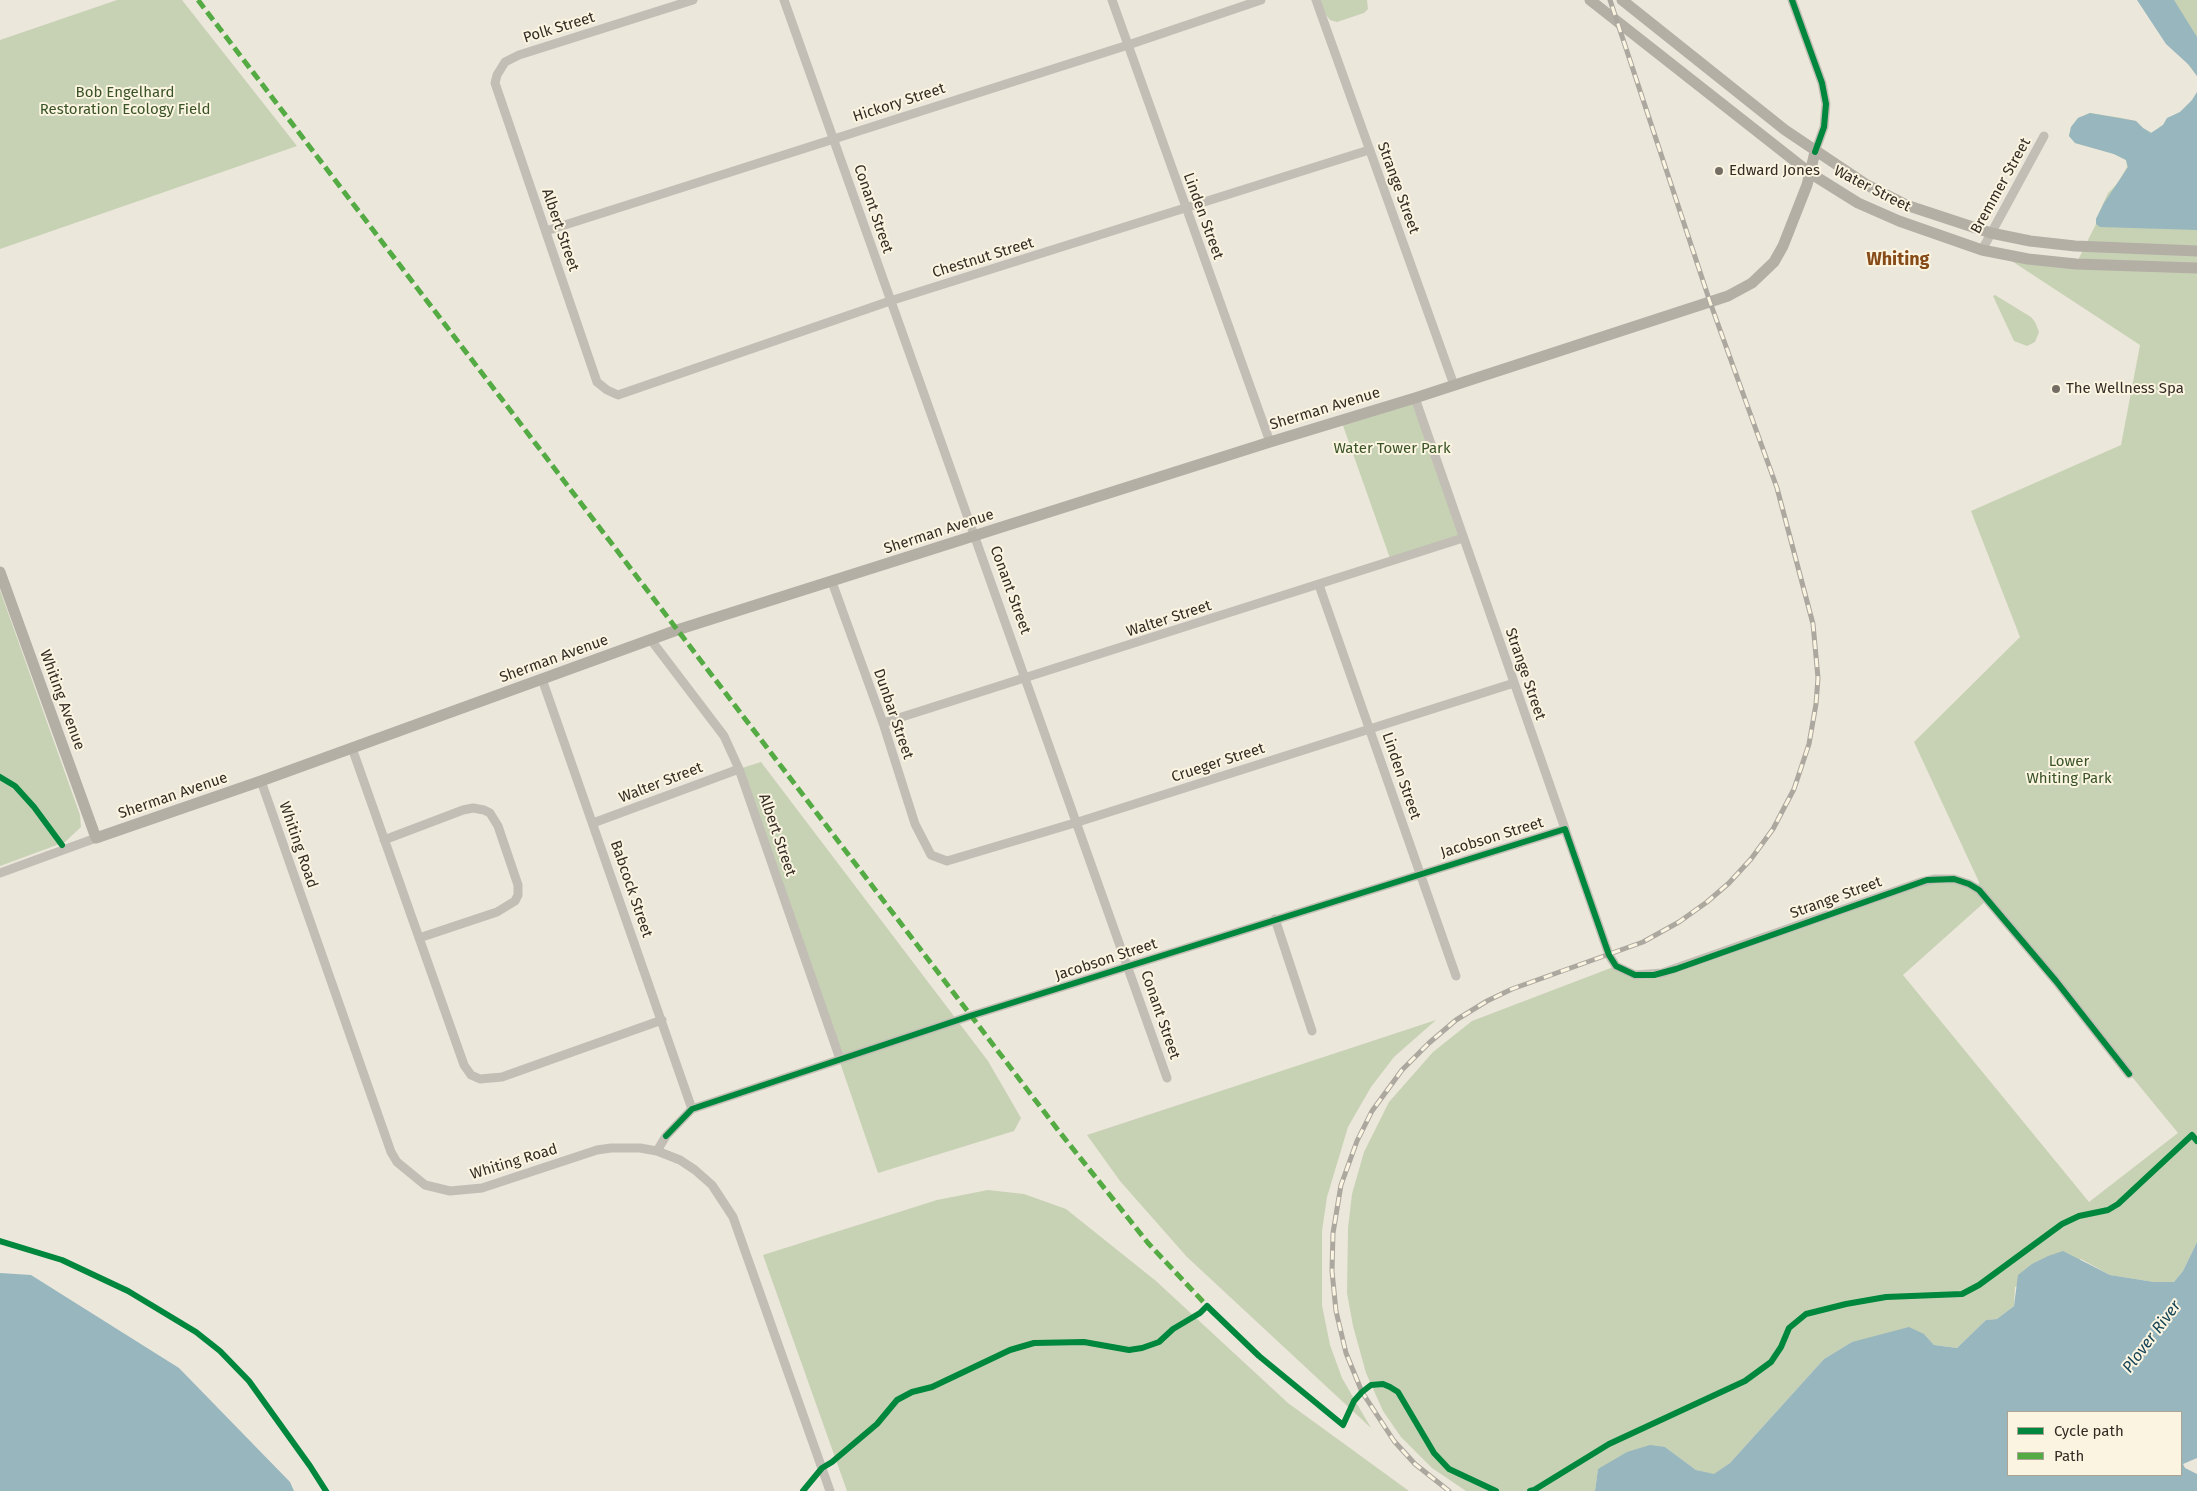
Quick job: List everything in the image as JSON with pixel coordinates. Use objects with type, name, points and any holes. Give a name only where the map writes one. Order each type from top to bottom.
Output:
[{"type":"street","name":"Polk Street","points":[[497,75],[505,62],[519,55],[693,0]]},
{"type":"street","name":"Conant Street","points":[[784,0],[1168,1078]]},
{"type":"street","name":"Linden Street","points":[[1112,0],[1270,442]]},
{"type":"street","name":"Hickory Street","points":[[546,232],[1128,45],[1261,0]]},
{"type":"street","name":"Strange Street","points":[[1316,0],[1454,385]]},
{"type":"street","name":"Water Street","points":[[1590,0],[1810,173],[1858,202],[1899,222],[1982,250],[2028,259],[2076,264],[2197,268]]},
{"type":"street","name":"Water Street","points":[[1622,0],[1815,152],[1867,186],[1906,205],[1991,233],[2030,241],[2075,246],[2197,251]]},
{"type":"street","points":[[1792,0],[1822,84],[1826,104],[1824,127],[1815,152]]},
{"type":"street","name":"Albert Street","points":[[497,75],[495,83],[498,94],[597,382],[607,390]]},
{"type":"street","name":"Bremmer Street","points":[[1982,250],[2044,136]]},
{"type":"street","name":"Chestnut Street","points":[[607,390],[618,395],[890,301],[1370,150]]},
{"type":"street","name":"Sherman Avenue","points":[[0,873],[651,640],[1270,442],[1415,398],[1710,302],[1740,290],[1774,262],[1783,246],[1807,185],[1815,152]]},
{"type":"street","name":"Strange Street","points":[[1415,398],[1609,955],[1616,966],[1635,975],[1654,975],[1927,880],[1954,879],[1979,890],[2043,966],[2129,1074]]},
{"type":"street","name":"Walter Street","points":[[883,723],[1463,538]]},
{"type":"street","name":"Whiting Avenue","points":[[0,572],[96,838]]},
{"type":"street","name":"Dunbar Street","points":[[832,582],[883,723],[915,824],[930,855]]},
{"type":"street","name":"Linden Street","points":[[1319,585],[1456,976]]},
{"type":"street","name":"Albert Street","points":[[651,640],[724,736],[739,769],[840,1059]]},
{"type":"street","name":"Babcock Street","points":[[542,679],[692,1109]]},
{"type":"street","name":"Crueger Street","points":[[930,855],[947,861],[962,858],[1514,683]]},
{"type":"street","points":[[352,748],[464,1065],[471,1074],[480,1078],[502,1077],[662,1020]]},
{"type":"street","name":"Walter Street","points":[[593,823],[739,769]]},
{"type":"street","name":"Whiting Road","points":[[261,781],[391,1152],[397,1162],[425,1185],[437,1189],[460,1191],[482,1188],[597,1150],[623,1148],[657,1151],[680,1160],[705,1179],[718,1193],[733,1217],[830,1491]]},
{"type":"street","points":[[384,840],[463,810],[473,808],[490,813],[498,826],[518,885],[518,895],[515,901],[497,912],[419,938]]},
{"type":"street","name":"Jacobson Street","points":[[657,1151],[666,1136],[692,1109],[840,1059],[1275,919],[1565,829]]},
{"type":"street","points":[[1275,919],[1312,1031]]},
{"type":"green space","name":"Bob Engelhard Restoration Ecology Field","points":[[117,0],[182,0],[297,146],[0,249],[0,40]]},
{"type":"green space","points":[[1320,0],[1367,0],[1368,9],[1364,13],[1337,22],[1330,20],[1326,15]]},
{"type":"green space","points":[[2138,0],[2197,0],[2197,76]]},
{"type":"green space","name":"Lower Whiting Park","points":[[2197,93],[2197,1242],[2183,1271],[2174,1282],[2154,1282],[2110,1275],[2081,1259],[2015,1287],[2014,1306],[1997,1319],[1986,1320],[1957,1348],[1934,1345],[1924,1334],[1852,1342],[1824,1359],[1730,1463],[1714,1475],[1696,1470],[1665,1447],[1598,1469],[1595,1491],[1466,1491],[1432,1468],[1401,1437],[1383,1411],[1366,1373],[1353,1326],[1347,1293],[1348,1228],[1352,1194],[1364,1152],[1389,1102],[1433,1052],[1472,1021],[1616,966],[1643,976],[1935,879],[1979,889],[1979,882],[1914,742],[2020,637],[1971,511],[2121,445],[2140,345],[2001,254],[2076,264],[2096,224],[2096,219],[2108,193],[2118,183],[2127,167],[2126,160],[2114,154],[2075,143],[2069,136],[2071,127],[2078,118],[2090,113],[2122,118],[2136,121],[2152,133],[2193,100]],"holes":[[[1987,900],[2178,1133],[2089,1202],[1903,975]]]},
{"type":"green space","points":[[1995,295],[2031,317],[2039,332],[2035,342],[2027,346],[2014,341],[1993,296]]},
{"type":"green space","name":"Water Tower Park","points":[[1415,398],[1463,538],[1391,561],[1341,420]]},
{"type":"green space","points":[[0,590],[80,815],[81,827],[65,842],[0,866]]},
{"type":"green space","points":[[761,762],[988,1061],[1021,1118],[1014,1131],[878,1173],[739,769]]},
{"type":"green space","points":[[1436,1020],[1394,1057],[1371,1087],[1348,1127],[1327,1197],[1322,1231],[1322,1305],[1330,1345],[1342,1378],[1371,1428],[1187,1257],[1120,1181],[1087,1135]]},
{"type":"green space","points":[[988,1190],[1024,1194],[1066,1209],[1156,1281],[1288,1403],[1409,1491],[847,1491],[763,1255],[937,1200]]},
{"type":"water","points":[[2137,0],[2174,0],[2197,37],[2197,76],[2189,65],[2166,44]]},
{"type":"water","points":[[2197,92],[2197,230],[2100,227],[2096,224],[2096,219],[2104,203],[2128,167],[2126,160],[2114,154],[2075,143],[2069,136],[2071,127],[2078,118],[2090,113],[2136,121],[2151,133],[2163,125],[2167,118],[2180,112]]},
{"type":"water","name":"Plover River","points":[[2197,1242],[2197,1458],[2183,1464],[2185,1468],[2197,1474],[2197,1491],[1595,1491],[1598,1469],[1627,1452],[1650,1445],[1665,1447],[1696,1470],[1714,1474],[1730,1463],[1824,1359],[1852,1342],[1909,1327],[1924,1334],[1934,1345],[1957,1348],[1986,1320],[1997,1319],[2014,1306],[2018,1275],[2032,1264],[2048,1256],[2063,1251],[2110,1275],[2154,1282],[2174,1282],[2183,1271]]},
{"type":"water","points":[[0,1273],[31,1275],[179,1368],[290,1482],[294,1491],[0,1491]]},
{"type":"railway","points":[[1449,1491],[1415,1464],[1394,1441],[1362,1392],[1346,1353],[1336,1311],[1332,1271],[1333,1233],[1341,1185],[1357,1141],[1372,1111],[1402,1070],[1456,1020],[1487,1001],[1512,989],[1643,942],[1679,922],[1729,883],[1751,859],[1773,829],[1794,789],[1809,744],[1816,704],[1818,678],[1813,624],[1777,488],[1710,302],[1610,0]]},
{"type":"marked path","points":[[198,0],[1058,1130],[1148,1243],[1210,1309]]},
{"type":"cycle path","points":[[1792,0],[1822,83],[1826,104],[1824,127],[1815,152]]},
{"type":"cycle path","points":[[0,777],[15,786],[34,807],[62,845]]},
{"type":"cycle path","points":[[666,1136],[692,1109],[970,1016],[1565,829],[1609,955],[1616,966],[1635,975],[1654,975],[1676,969],[1927,880],[1954,879],[1969,884],[1979,890],[2056,981],[2129,1074]]},
{"type":"cycle path","points":[[1530,1491],[1609,1444],[1745,1381],[1771,1362],[1781,1347],[1789,1328],[1806,1314],[1886,1297],[1962,1294],[1979,1285],[2062,1224],[2079,1216],[2108,1210],[2118,1204],[2192,1135],[2197,1141]]},
{"type":"cycle path","points":[[0,1241],[62,1260],[128,1291],[196,1332],[220,1351],[249,1381],[326,1491]]},
{"type":"cycle path","points":[[803,1491],[822,1468],[832,1462],[877,1424],[897,1400],[912,1392],[932,1387],[1010,1350],[1034,1343],[1084,1342],[1129,1350],[1142,1348],[1159,1342],[1173,1329],[1200,1313],[1207,1306],[1259,1356],[1343,1425],[1354,1401],[1371,1385],[1383,1384],[1398,1392],[1434,1453],[1449,1469],[1496,1491]]},
{"type":"place","name":"Edward Jones","points":[[1719,171]]},
{"type":"place","name":"The Wellness Spa","points":[[2056,389]]},
{"type":"district","name":"Whiting","points":[[1898,260]]}]
